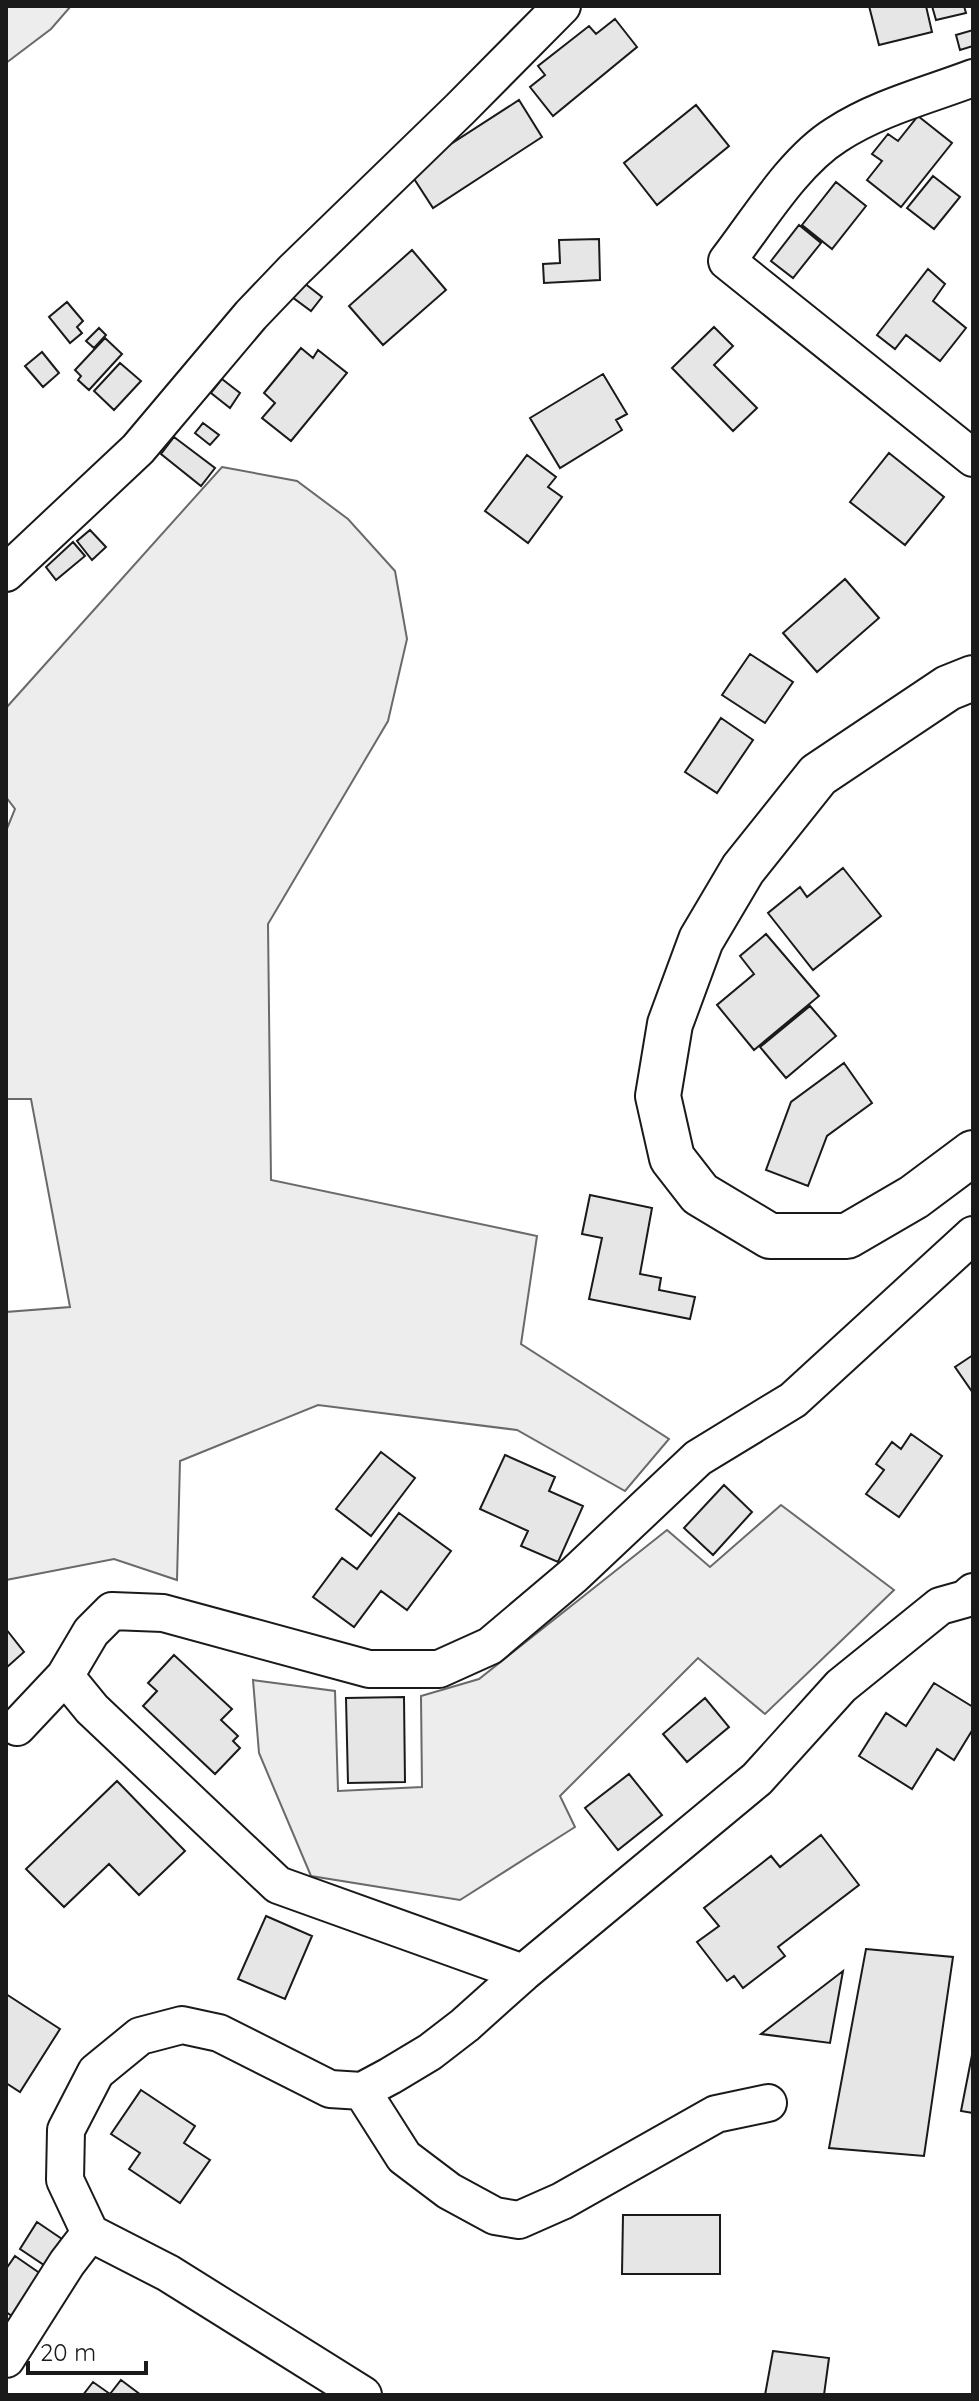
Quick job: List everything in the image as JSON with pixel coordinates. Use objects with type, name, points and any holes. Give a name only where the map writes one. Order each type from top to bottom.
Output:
[{"type":"street","points":[[6,573],[138,449],[251,315],[294,270],[562,6]]},
{"type":"street","points":[[973,78],[867,118],[834,136],[798,169],[727,261],[973,458]]},
{"type":"street","points":[[973,678],[948,688],[818,775],[743,869],[701,940],[670,1024],[658,1096],[672,1158],[700,1194],[770,1236],[847,1236],[914,1197],[973,1153]]},
{"type":"street","points":[[17,1727],[65,1676],[91,1632],[112,1611],[163,1613],[369,1669],[439,1669],[490,1646],[574,1575],[698,1458],[793,1400],[973,1235]]},
{"type":"street","points":[[363,2395],[168,2273],[90,2233],[65,2180],[66,2130],[96,2072],[140,2036],[182,2025],[219,2033],[330,2089],[362,2091],[430,2052],[465,2025],[757,1779],[841,1686],[940,1606],[970,1600]]},
{"type":"street","points":[[65,1676],[92,1709],[278,1885],[523,1973]]},
{"type":"street","points":[[362,2091],[404,2157],[449,2191],[495,2216],[519,2220],[562,2201],[716,2114],[768,2103]]},
{"type":"street","points":[[6,2359],[67,2263],[90,2233]]},
{"type":"shaded area","points":[[6,6],[71,6],[51,29],[6,63]]},
{"type":"shaded area","points":[[222,467],[297,481],[348,519],[395,571],[407,639],[388,721],[268,924],[271,1180],[537,1236],[521,1344],[669,1439],[625,1491],[517,1430],[318,1405],[180,1461],[177,1580],[114,1559],[6,1580],[6,1312],[70,1307],[31,1099],[6,1099],[6,831],[15,809],[6,797],[6,708]]},
{"type":"shaded area","points":[[781,1505],[894,1590],[765,1714],[698,1658],[560,1796],[575,1827],[460,1900],[311,1876],[259,1753],[253,1680],[335,1691],[338,1791],[422,1787],[421,1696],[479,1679],[667,1530],[710,1567]]},
{"type":"building","points":[[869,6],[926,6],[932,32],[879,45]]},
{"type":"building","points":[[932,6],[964,6],[966,13],[936,20]]},
{"type":"building","points":[[615,19],[637,47],[553,116],[530,87],[545,75],[538,66],[589,26],[596,34]]},
{"type":"building","points":[[973,30],[973,46],[960,50],[956,35]]},
{"type":"building","points":[[519,100],[542,137],[433,208],[409,171]]},
{"type":"building","points":[[696,105],[729,146],[657,205],[624,163]]},
{"type":"building","points":[[918,116],[952,143],[901,207],[867,180],[882,161],[872,154],[888,134],[898,141]]},
{"type":"building","points":[[933,176],[960,197],[934,229],[907,208]]},
{"type":"building","points":[[836,182],[866,206],[832,249],[802,225]]},
{"type":"building","points":[[799,225],[821,243],[793,278],[771,261]]},
{"type":"building","points":[[599,239],[600,280],[544,283],[543,264],[560,263],[559,240]]},
{"type":"building","points":[[412,250],[446,290],[383,345],[349,306]]},
{"type":"building","points":[[928,269],[945,284],[933,301],[966,328],[940,361],[906,335],[895,349],[877,335]]},
{"type":"building","points":[[299,279],[322,297],[311,311],[288,294]]},
{"type":"building","points":[[67,302],[83,321],[77,327],[82,333],[70,343],[49,317]]},
{"type":"building","points":[[714,327],[733,346],[714,365],[757,408],[733,431],[672,368]]},
{"type":"building","points":[[99,328],[106,335],[94,348],[86,341]]},
{"type":"building","points":[[105,338],[122,354],[89,390],[78,380],[81,376],[75,370]]},
{"type":"building","points":[[301,348],[313,358],[318,350],[347,373],[291,441],[262,418],[275,403],[264,393]]},
{"type":"building","points":[[42,352],[59,373],[43,387],[25,366]]},
{"type":"building","points":[[120,363],[141,381],[114,410],[94,391]]},
{"type":"building","points":[[603,374],[627,414],[616,420],[622,430],[560,468],[530,418]]},
{"type":"building","points":[[222,379],[240,393],[230,408],[211,393]]},
{"type":"building","points":[[203,423],[219,435],[210,445],[195,433]]},
{"type":"building","points":[[174,437],[215,468],[201,486],[161,454]]},
{"type":"building","points":[[889,453],[944,497],[905,545],[850,502]]},
{"type":"building","points":[[527,455],[556,477],[548,487],[562,497],[528,543],[485,511]]},
{"type":"building","points":[[90,530],[106,547],[92,560],[77,541]]},
{"type":"building","points":[[73,542],[85,556],[56,580],[46,567]]},
{"type":"building","points":[[845,579],[879,618],[817,672],[783,633]]},
{"type":"building","points":[[750,654],[793,682],[765,723],[722,695]]},
{"type":"building","points":[[721,718],[753,740],[717,793],[685,772]]},
{"type":"building","points":[[843,868],[881,916],[813,970],[768,913],[800,887],[807,897]]},
{"type":"building","points":[[766,934],[819,996],[754,1050],[717,1005],[754,974],[740,956]]},
{"type":"building","points":[[810,1006],[836,1036],[786,1078],[760,1047]]},
{"type":"building","points":[[844,1063],[872,1103],[827,1136],[808,1186],[766,1170],[791,1102]]},
{"type":"building","points":[[590,1195],[652,1208],[640,1274],[661,1278],[659,1290],[695,1297],[690,1319],[589,1299],[602,1238],[582,1234]]},
{"type":"building","points":[[973,1355],[973,1393],[955,1367]]},
{"type":"building","points":[[911,1434],[942,1456],[899,1517],[866,1494],[884,1470],[876,1464],[892,1442],[901,1449]]},
{"type":"building","points":[[381,1452],[415,1478],[371,1536],[336,1509]]},
{"type":"building","points":[[505,1455],[555,1477],[549,1491],[583,1506],[558,1562],[521,1546],[528,1531],[480,1509]]},
{"type":"building","points":[[724,1485],[752,1512],[713,1555],[684,1528]]},
{"type":"building","points":[[399,1513],[451,1551],[407,1610],[381,1591],[354,1627],[313,1597],[342,1558],[357,1569]]},
{"type":"building","points":[[6,1629],[24,1652],[6,1668]]},
{"type":"building","points":[[174,1655],[232,1709],[221,1720],[238,1736],[233,1741],[240,1748],[215,1774],[143,1706],[157,1691],[148,1683]]},
{"type":"building","points":[[934,1683],[973,1707],[973,1729],[954,1760],[937,1749],[912,1789],[859,1756],[886,1713],[906,1726]]},
{"type":"building","points":[[404,1697],[405,1782],[348,1783],[346,1698]]},
{"type":"building","points":[[705,1698],[729,1727],[687,1762],[663,1734]]},
{"type":"building","points":[[629,1774],[662,1815],[618,1850],[585,1808]]},
{"type":"building","points":[[117,1781],[185,1851],[139,1895],[109,1864],[64,1907],[26,1869]]},
{"type":"building","points":[[821,1835],[859,1885],[778,1947],[785,1956],[743,1988],[734,1976],[727,1981],[697,1942],[719,1926],[704,1908],[771,1856],[780,1867]]},
{"type":"building","points":[[266,1916],[312,1936],[285,1999],[238,1979]]},
{"type":"building","points":[[866,1949],[953,1957],[924,2156],[829,2148]]},
{"type":"building","points":[[843,1971],[830,2043],[761,2034]]},
{"type":"building","points":[[6,1994],[60,2029],[20,2092],[6,2083]]},
{"type":"building","points":[[973,2050],[973,2113],[961,2111]]},
{"type":"building","points":[[141,2090],[195,2126],[184,2143],[210,2160],[180,2203],[129,2169],[140,2153],[111,2134]]},
{"type":"building","points":[[623,2215],[720,2215],[720,2274],[622,2274]]},
{"type":"building","points":[[37,2222],[62,2239],[44,2265],[20,2249]]},
{"type":"building","points":[[15,2256],[41,2274],[12,2316],[6,2312],[6,2269]]},
{"type":"building","points":[[773,2351],[829,2358],[824,2395],[765,2395]]},
{"type":"building","points":[[121,2380],[141,2395],[83,2395],[93,2382],[110,2394]]}]
